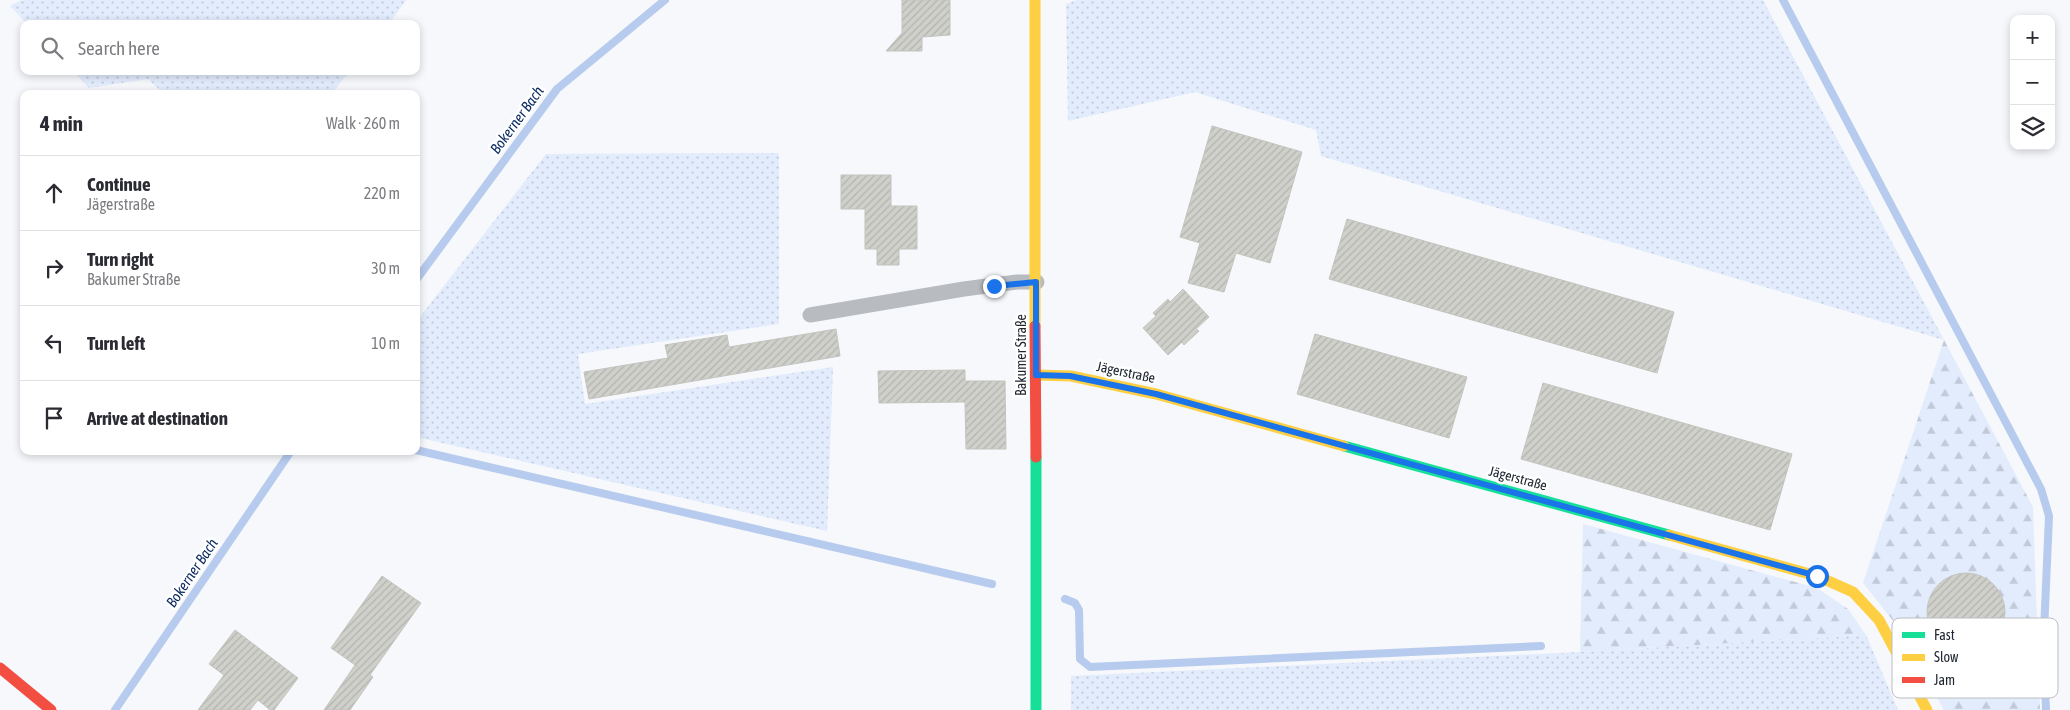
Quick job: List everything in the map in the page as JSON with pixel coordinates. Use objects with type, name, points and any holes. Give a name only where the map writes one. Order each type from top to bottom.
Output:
[{"type":"street","name":"Bakumer Straße","points":[[1035,0],[1036,710]]},
{"type":"street","name":"Jägerstraße","points":[[1036,375],[1070,376],[1156,394],[1817,576],[1853,592],[1879,620],[1892,644]]},
{"type":"street","points":[[0,668],[51,710]]},
{"type":"street","name":"Jägerstraße","points":[[1921,698],[1927,710]]},
{"type":"lane","points":[[810,315],[964,289],[1017,282],[1036,282]]},
{"type":"green space","points":[[21,0],[406,0],[392,20],[23,20],[10,6]]},
{"type":"green space","points":[[1077,0],[1763,0],[1944,340],[1321,156],[1316,130],[1195,92],[1068,121],[1066,4]]},
{"type":"green space","points":[[77,75],[347,75],[334,90],[160,90],[148,79],[89,88]]},
{"type":"green space","points":[[779,153],[779,324],[578,354],[585,404],[833,367],[827,531],[420,438],[420,317],[546,154]]},
{"type":"green space","points":[[1944,340],[2033,507],[2037,618],[1892,619],[1863,583]]},
{"type":"green space","points":[[1583,524],[1817,588],[1848,609],[1866,635],[1580,652]]},
{"type":"green space","points":[[1866,635],[1898,710],[1071,710],[1071,676],[1580,652]]},
{"type":"green space","points":[[1937,698],[2040,698],[2040,710],[1944,710]]},
{"type":"building","points":[[902,0],[950,0],[950,35],[922,37],[922,51],[886,51],[902,33]]},
{"type":"building","points":[[1212,126],[1302,152],[1270,263],[1236,253],[1224,292],[1188,283],[1200,243],[1180,237]]},
{"type":"building","points":[[841,175],[891,175],[891,206],[917,206],[917,249],[899,249],[899,265],[877,265],[877,249],[865,249],[865,209],[841,209]]},
{"type":"building","points":[[1347,219],[1674,312],[1657,373],[1329,279]]},
{"type":"building","points":[[1183,289],[1209,317],[1196,329],[1199,331],[1184,345],[1182,342],[1168,355],[1143,328],[1156,316],[1153,313],[1168,299],[1170,302]]},
{"type":"building","points":[[836,329],[840,356],[589,399],[584,372],[668,358],[665,345],[727,335],[729,347]]},
{"type":"building","points":[[1315,334],[1467,377],[1449,438],[1297,394]]},
{"type":"building","points":[[965,370],[965,381],[1005,381],[1006,449],[966,449],[965,402],[879,403],[878,371]]},
{"type":"building","points":[[1543,383],[1792,454],[1770,530],[1521,459]]},
{"type":"building","points":[[1958,574],[1974,574],[1988,580],[1998,590],[2004,604],[2004,618],[1928,618],[1930,597],[1938,584]]},
{"type":"building","points":[[382,576],[421,603],[370,675],[373,677],[350,710],[324,710],[355,665],[358,667],[331,648]]},
{"type":"building","points":[[235,630],[298,678],[274,710],[270,710],[258,700],[250,710],[198,710],[224,675],[209,664]]},
{"type":"waterway","name":"Bokerner Bach","points":[[420,275],[557,89],[665,0]]},
{"type":"waterway","points":[[1783,0],[2041,489],[2049,516],[2045,618]]},
{"type":"waterway","points":[[420,451],[992,584]]},
{"type":"waterway","name":"Bokerner Bach","points":[[115,710],[288,455]]},
{"type":"waterway","points":[[1065,599],[1075,603],[1079,610],[1080,659],[1090,667],[1541,646]]},
{"type":"waterway","points":[[2045,698],[2046,710]]},
{"type":"traffic: fast","points":[[1344,446],[1669,535]]},
{"type":"traffic: fast","points":[[1036,457],[1036,710]]},
{"type":"traffic: slow","points":[[1035,0],[1035,326]]},
{"type":"traffic: slow","points":[[1036,375],[1071,376],[1156,394],[1344,446]]},
{"type":"traffic: slow","points":[[1669,535],[1817,576],[1853,592],[1879,620],[1892,644]]},
{"type":"traffic: slow","points":[[1921,698],[1927,710]]},
{"type":"traffic: jam","points":[[1035,326],[1036,457]]},
{"type":"traffic: jam","points":[[0,668],[51,710]]},
{"type":"route","points":[[994,286],[1017,282],[1036,282],[1036,375],[1070,376],[1156,394],[1817,576]]}]
